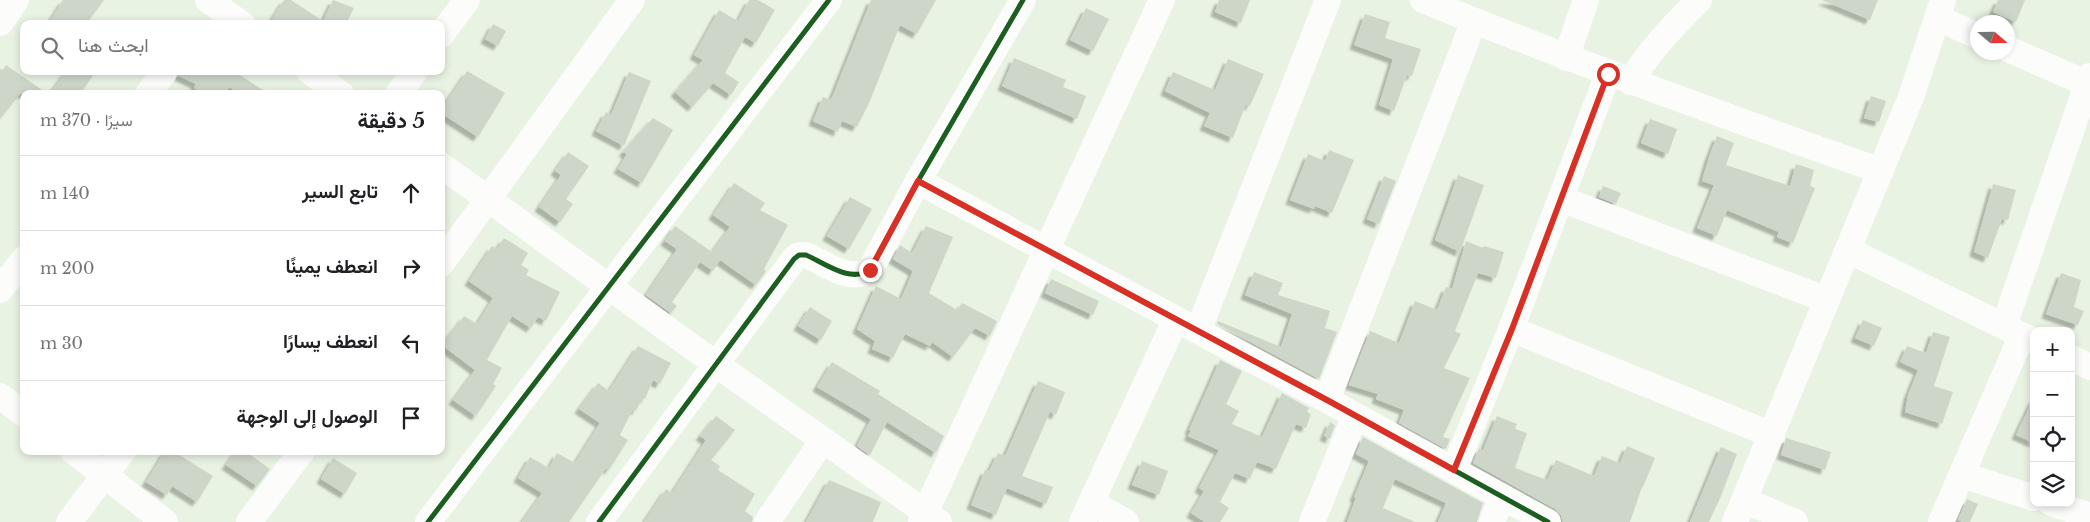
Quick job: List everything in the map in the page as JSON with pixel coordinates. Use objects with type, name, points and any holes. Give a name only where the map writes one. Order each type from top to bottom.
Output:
[{"type":"street","points":[[0,22],[16,0]]},
{"type":"street","points":[[445,30],[467,0]]},
{"type":"street","points":[[445,259],[632,0]]},
{"type":"street","points":[[428,522],[829,0]]},
{"type":"street","points":[[599,522],[799,254],[806,255],[852,276],[862,276],[870,270],[918,181],[1023,0]]},
{"type":"street","points":[[445,168],[823,440],[929,519],[1046,250],[1162,0]]},
{"type":"street","points":[[1126,522],[1087,512],[1187,325],[1328,0]]},
{"type":"street","points":[[1423,0],[1619,78],[1881,171]]},
{"type":"street","points":[[1566,58],[1586,0]]},
{"type":"street","points":[[1454,470],[1512,329],[1562,198],[1619,78],[1645,58],[1699,0]]},
{"type":"street","points":[[211,7],[235,20]]},
{"type":"street","points":[[1795,522],[1739,511],[1911,97],[1940,9],[1970,30]]},
{"type":"street","points":[[1327,400],[1474,21]]},
{"type":"street","points":[[1941,522],[2020,334],[2089,82],[2015,52]]},
{"type":"street","points":[[151,90],[162,75]]},
{"type":"street","points":[[315,75],[335,90]]},
{"type":"street","points":[[401,90],[412,75]]},
{"type":"street","points":[[918,181],[1327,400],[1548,522]]},
{"type":"street","points":[[1562,198],[1828,300]]},
{"type":"street","points":[[1848,250],[2020,334]]},
{"type":"street","points":[[0,290],[20,264]]},
{"type":"street","points":[[1512,329],[1772,435]]},
{"type":"street","points":[[2075,360],[2090,367]]},
{"type":"street","points":[[0,396],[20,411]]},
{"type":"street","points":[[1312,522],[1355,416]]},
{"type":"street","points":[[767,522],[823,440]]},
{"type":"street","points":[[78,455],[165,522]]},
{"type":"street","points":[[69,522],[120,455]]},
{"type":"street","points":[[249,522],[299,455]]},
{"type":"street","points":[[1962,474],[2030,497]]},
{"type":"street","points":[[1492,522],[1502,497]]},
{"type":"street","points":[[2063,507],[2090,516]]},
{"type":"building","points":[[63,0],[104,0],[89,20],[50,20]]},
{"type":"building","points":[[284,0],[291,0],[321,20],[272,20]]},
{"type":"building","points":[[333,0],[354,8],[348,20],[323,20]]},
{"type":"building","points":[[749,0],[758,0],[775,10],[756,43],[745,37],[725,73],[739,82],[731,95],[713,83],[692,107],[675,92],[703,60],[694,55],[719,10],[738,21]]},
{"type":"building","points":[[871,0],[936,0],[917,34],[900,25],[870,101],[857,127],[842,121],[838,132],[813,121],[823,97],[831,100]]},
{"type":"building","points":[[1219,0],[1250,0],[1241,23],[1215,12]]},
{"type":"building","points":[[1822,0],[1878,0],[1870,20]]},
{"type":"building","points":[[1998,0],[2025,0],[2016,22],[2015,15],[2000,15],[1993,12]]},
{"type":"building","points":[[1086,8],[1109,19],[1093,51],[1070,40]]},
{"type":"building","points":[[1365,14],[1390,22],[1385,38],[1421,49],[1412,76],[1407,75],[1394,111],[1379,105],[1393,59],[1354,45]]},
{"type":"building","points":[[493,24],[506,31],[498,46],[485,39]]},
{"type":"building","points":[[1014,58],[1066,80],[1063,87],[1086,96],[1077,119],[1002,86]]},
{"type":"building","points":[[1228,59],[1264,74],[1250,106],[1246,104],[1233,138],[1204,126],[1210,113],[1165,91],[1173,72],[1215,90]]},
{"type":"building","points":[[6,65],[42,90],[20,90],[20,94],[0,119],[0,74]]},
{"type":"building","points":[[467,71],[505,93],[478,137],[445,116],[445,104]]},
{"type":"building","points":[[629,72],[651,81],[624,146],[596,131],[606,112],[611,115]]},
{"type":"building","points":[[63,75],[93,75],[83,90],[53,90]]},
{"type":"building","points":[[240,75],[263,90],[234,90],[229,87],[227,90],[197,90],[194,88],[196,84],[179,76]]},
{"type":"building","points":[[1871,96],[1886,101],[1879,122],[1864,118]]},
{"type":"building","points":[[653,118],[673,130],[642,183],[618,169],[627,154],[623,152]]},
{"type":"building","points":[[1650,119],[1677,129],[1668,154],[1641,143]]},
{"type":"building","points":[[1717,136],[1734,143],[1726,165],[1790,186],[1796,164],[1814,170],[1810,186],[1815,188],[1793,243],[1777,237],[1779,232],[1727,210],[1717,236],[1697,228],[1714,185],[1702,181]]},
{"type":"building","points":[[1329,150],[1354,160],[1332,213],[1315,206],[1314,209],[1290,200],[1308,154],[1325,161]]},
{"type":"building","points":[[568,152],[589,166],[566,199],[573,204],[560,222],[539,207],[561,175],[555,171]]},
{"type":"building","points":[[1458,175],[1484,185],[1460,252],[1435,240]]},
{"type":"building","points":[[1384,176],[1396,181],[1379,224],[1367,219]]},
{"type":"building","points":[[734,183],[765,203],[760,210],[788,225],[764,269],[766,271],[756,285],[720,260],[713,271],[700,262],[672,302],[677,306],[671,313],[646,295],[677,249],[665,241],[675,226],[712,252],[730,227],[713,215]]},
{"type":"building","points":[[1993,184],[2016,190],[2008,220],[2002,219],[1988,258],[1974,252]]},
{"type":"building","points":[[1603,186],[1621,193],[1616,204],[1599,197]]},
{"type":"building","points":[[850,197],[872,209],[849,249],[827,236]]},
{"type":"building","points":[[926,226],[953,237],[929,293],[957,310],[962,303],[997,321],[990,336],[975,328],[953,357],[932,342],[930,346],[905,334],[893,358],[872,349],[875,341],[857,329],[876,286],[901,299],[913,271],[893,259],[900,245],[912,253]]},
{"type":"building","points":[[504,238],[528,253],[521,265],[529,270],[526,275],[560,292],[546,321],[538,317],[531,328],[512,316],[487,360],[502,368],[493,384],[496,386],[476,416],[453,400],[475,370],[445,347],[445,341],[464,316],[477,324],[493,298],[469,281],[492,246],[497,249]]},
{"type":"building","points":[[1466,241],[1483,248],[1484,246],[1504,252],[1496,278],[1478,273],[1455,331],[1461,334],[1444,368],[1470,378],[1443,437],[1450,439],[1446,449],[1399,423],[1404,410],[1376,399],[1378,394],[1349,385],[1370,331],[1399,343],[1415,301],[1437,310],[1446,287],[1452,289]]},
{"type":"building","points":[[1254,272],[1283,283],[1278,295],[1330,311],[1325,328],[1337,332],[1319,379],[1217,324],[1218,321],[1281,347],[1292,314],[1245,295]]},
{"type":"building","points":[[2061,273],[2081,280],[2074,307],[2084,311],[2078,325],[2046,314]]},
{"type":"building","points":[[1051,279],[1099,301],[1093,315],[1045,293]]},
{"type":"building","points":[[810,307],[832,321],[821,340],[798,326]]},
{"type":"building","points":[[1863,320],[1882,328],[1874,346],[1855,338]]},
{"type":"building","points":[[1933,332],[1950,337],[1934,386],[1953,392],[1942,424],[1905,412],[1908,395],[1918,370],[1900,362],[1907,346],[1926,353]]},
{"type":"building","points":[[638,346],[671,363],[660,384],[653,380],[645,399],[642,398],[636,411],[633,409],[620,435],[628,440],[609,470],[606,468],[569,522],[522,522],[542,493],[518,478],[530,457],[549,468],[557,453],[575,463],[600,423],[579,409],[598,383],[609,391]]},
{"type":"building","points":[[1220,360],[1242,371],[1226,404],[1239,411],[1232,424],[1262,437],[1282,393],[1309,408],[1307,412],[1311,414],[1306,428],[1296,424],[1276,469],[1257,462],[1250,479],[1235,473],[1220,502],[1229,508],[1220,522],[1205,522],[1191,513],[1204,491],[1199,488],[1219,450],[1188,436]]},
{"type":"building","points":[[832,362],[880,391],[878,394],[944,436],[936,453],[887,422],[870,455],[857,446],[871,419],[817,387]]},
{"type":"building","points":[[1038,381],[1065,392],[1056,415],[1050,412],[1022,476],[1053,487],[1046,504],[1007,488],[996,515],[971,505],[985,470],[989,471],[998,453],[1005,456]]},
{"type":"building","points":[[2030,405],[2030,441],[2016,435]]},
{"type":"building","points":[[716,416],[735,430],[711,460],[720,466],[718,470],[755,494],[745,511],[753,517],[752,522],[644,522],[666,489],[672,493],[706,440],[700,436]]},
{"type":"building","points":[[1497,416],[1517,424],[1515,429],[1527,433],[1515,468],[1547,480],[1556,460],[1594,476],[1602,456],[1620,463],[1627,446],[1655,458],[1642,487],[1630,522],[1563,522],[1561,515],[1555,509],[1473,463],[1479,448],[1483,450]]},
{"type":"building","points":[[1330,422],[1335,425],[1330,439],[1324,436]]},
{"type":"building","points":[[1363,437],[1483,503],[1477,522],[1438,522],[1446,503],[1395,479],[1383,508],[1415,522],[1347,522],[1356,498],[1354,497],[1369,461],[1356,454]]},
{"type":"building","points":[[1786,438],[1831,452],[1825,470],[1781,455]]},
{"type":"building","points":[[1721,447],[1737,454],[1721,496],[1709,522],[1690,522]]},
{"type":"building","points":[[163,455],[179,455],[213,476],[197,502],[172,486],[167,495],[146,482]]},
{"type":"building","points":[[233,455],[251,455],[270,469],[257,486],[226,465]]},
{"type":"building","points":[[333,458],[357,473],[345,494],[321,479]]},
{"type":"building","points":[[1142,461],[1168,471],[1159,495],[1132,485]]},
{"type":"building","points":[[829,480],[881,502],[873,522],[806,522]]},
{"type":"building","points":[[1967,499],[1978,504],[1970,522],[1963,522],[1958,520]]},
{"type":"cycle path","points":[[428,522],[829,0]]},
{"type":"cycle path","points":[[599,522],[794,259],[799,255],[806,255],[846,273],[854,274],[870,270],[918,181],[1023,0]]},
{"type":"cycle path","points":[[918,181],[1327,400],[1548,522]]},
{"type":"route","points":[[870,270],[918,181],[1454,470],[1512,329],[1608,74]]}]
